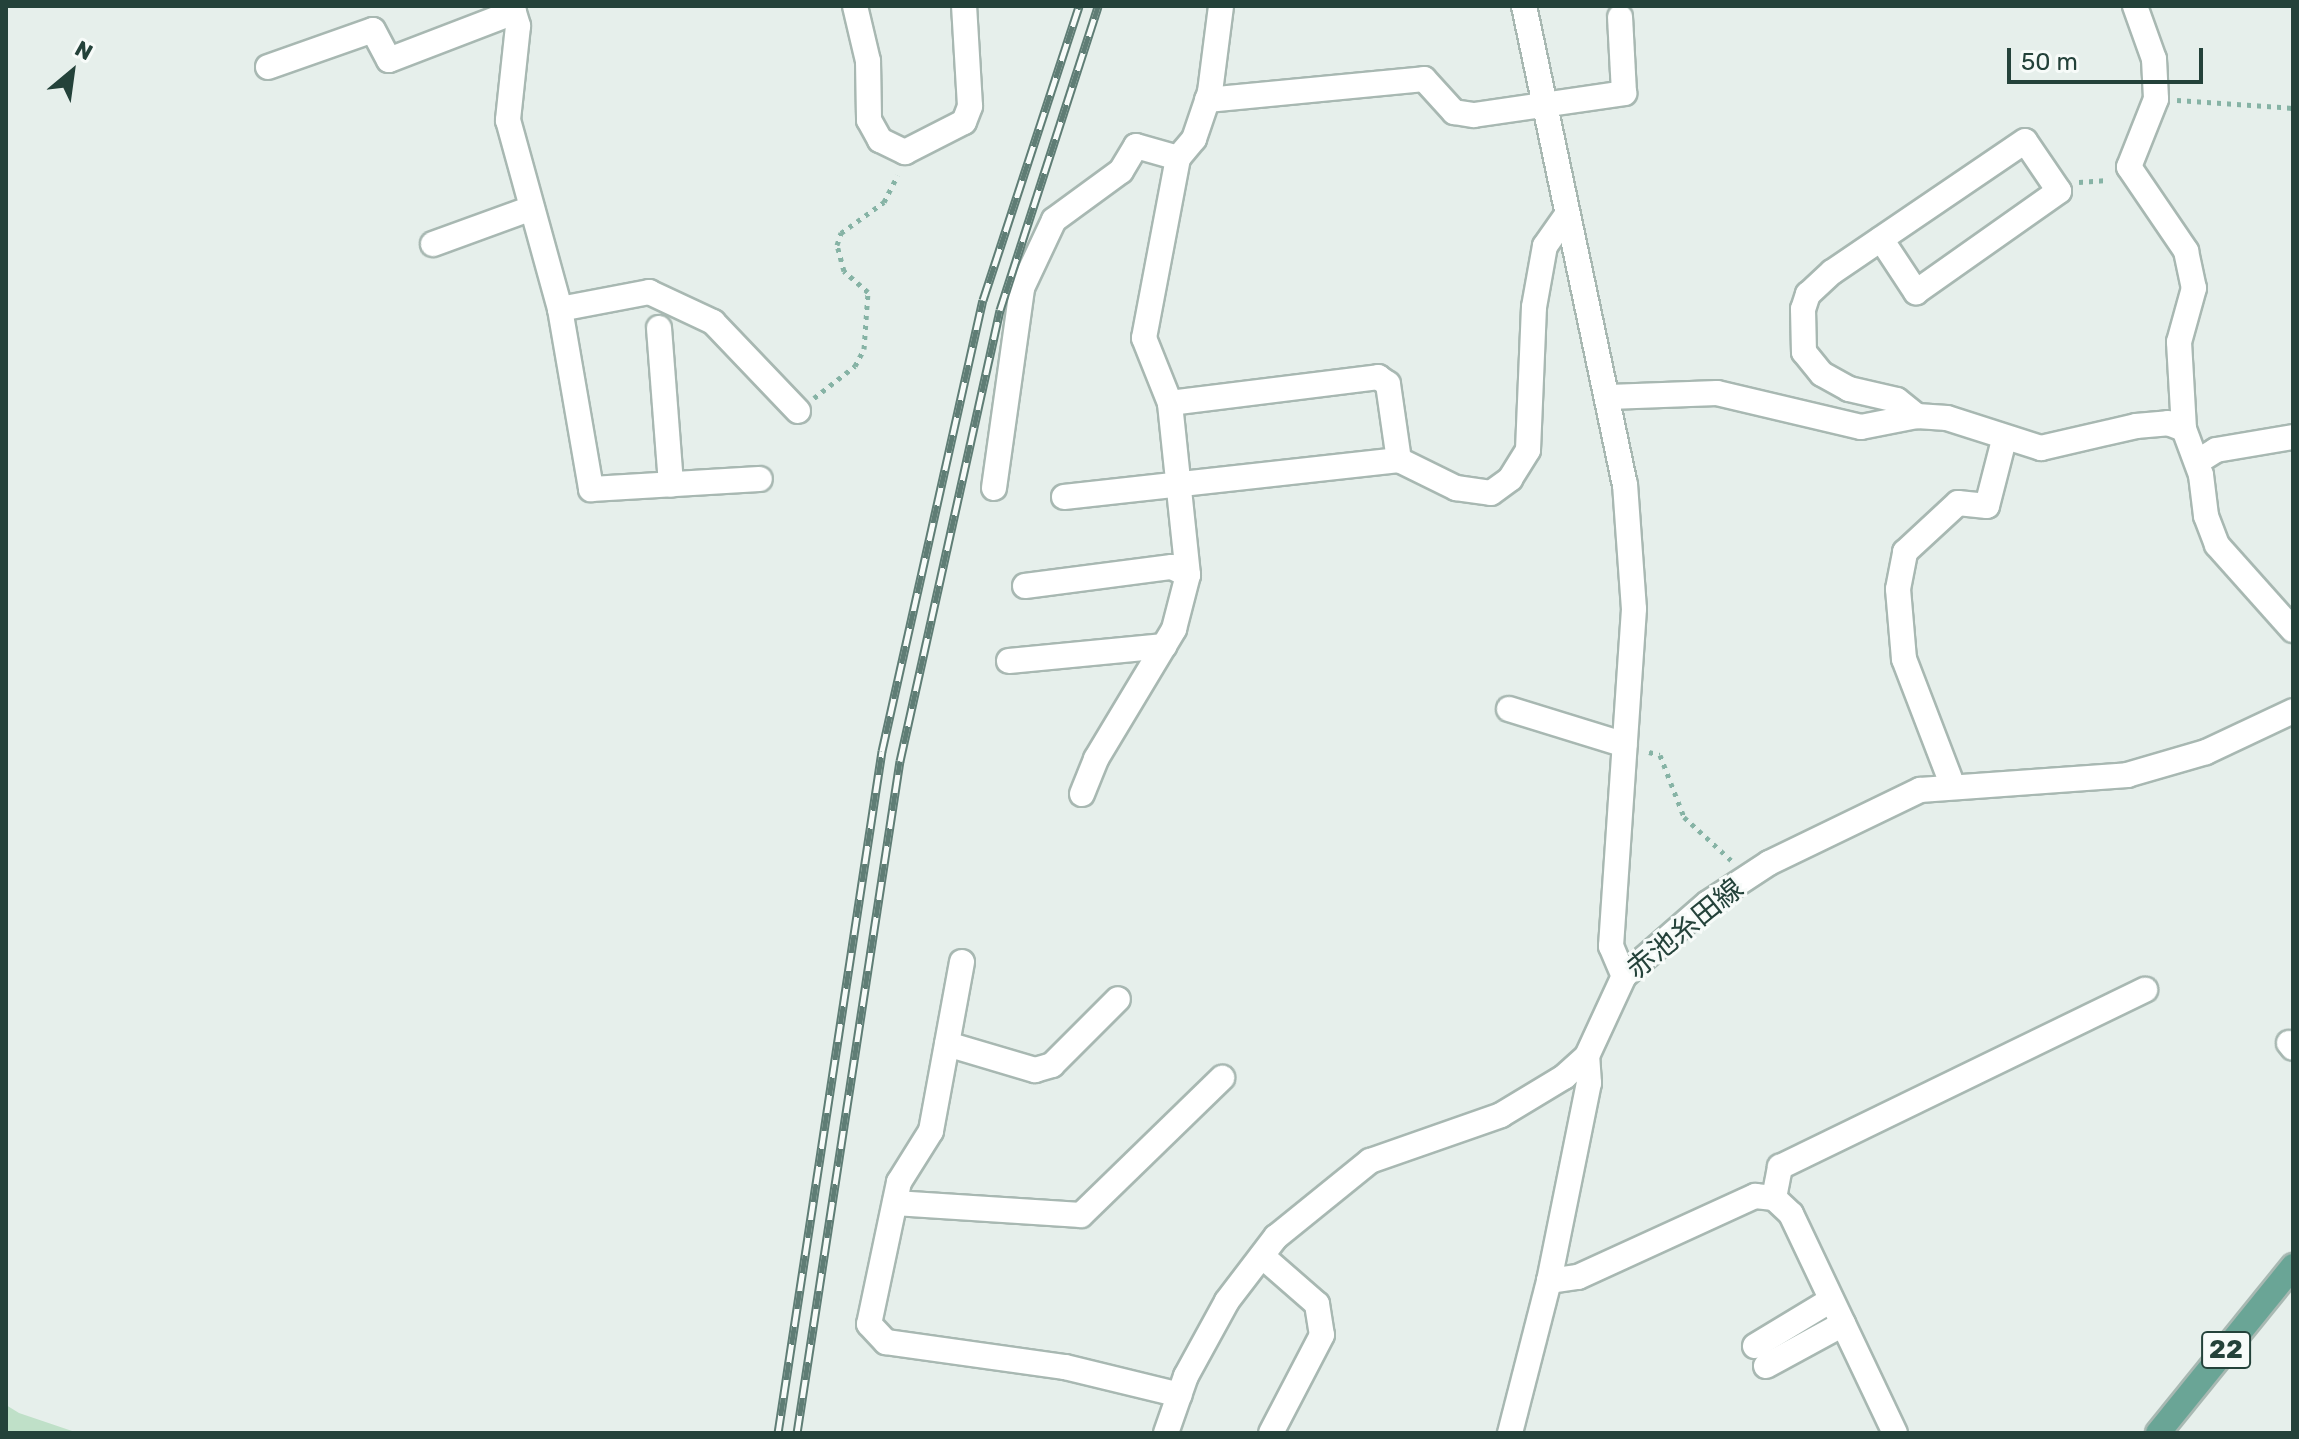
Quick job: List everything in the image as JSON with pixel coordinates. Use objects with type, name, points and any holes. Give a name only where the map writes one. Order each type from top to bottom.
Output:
[{"type":"main road","name":"22","points":[[2158,1433],[2293,1266]]},
{"type":"street","points":[[855,6],[868,61],[869,120],[880,140],[900,150],[964,122],[970,106],[964,6]]},
{"type":"street","points":[[1082,794],[1096,759],[1174,629],[1188,575],[1170,403],[1144,338],[1178,158],[1194,139],[1207,100],[1221,6]]},
{"type":"street","points":[[1524,6],[1542,105],[1609,397],[1625,484],[1634,609],[1611,946],[1624,976]]},
{"type":"street","points":[[2135,6],[2154,59],[2156,99],[2129,167],[2142,191],[2186,251],[2194,288],[2179,342],[2184,429],[2197,462],[2217,545],[2293,630]]},
{"type":"street","points":[[268,67],[373,30],[389,60],[513,9],[518,26],[508,120],[560,309],[591,489],[760,479]]},
{"type":"street","points":[[1207,100],[1424,79],[1454,112],[1474,115],[1624,93],[1620,17]]},
{"type":"street","points":[[1881,239],[1916,292],[2059,191],[2025,141],[1881,239],[1808,294],[1803,309],[1804,352],[1835,382],[1897,400],[1917,416]]},
{"type":"street","points":[[994,488],[1022,288],[1054,220],[1121,171],[1136,146],[1178,158]]},
{"type":"street","points":[[433,244],[532,208]]},
{"type":"street","points":[[1064,497],[1180,481],[1399,460],[1456,488],[1491,493],[1510,479],[1528,450],[1534,307],[1545,246],[1567,215]]},
{"type":"street","points":[[560,309],[649,292],[713,322],[798,411]]},
{"type":"street","points":[[659,328],[671,485]]},
{"type":"street","points":[[1170,403],[1378,377],[1388,384],[1399,460]]},
{"type":"street","points":[[1609,397],[1717,393],[1861,427],[1917,416],[1985,427],[2004,440],[2041,448],[2136,426],[2168,423],[2184,429]]},
{"type":"street","points":[[2197,462],[2216,450],[2293,437]]},
{"type":"street","points":[[1952,784],[1904,659],[1898,589],[1905,552],[1958,503],[1987,506],[2004,440]]},
{"type":"street","points":[[1025,586],[1172,567],[1188,575]]},
{"type":"street","points":[[1009,661],[1164,646]]},
{"type":"street","points":[[1509,709],[1625,745]]},
{"type":"street","name":"赤池糸田線","points":[[1166,1433],[1180,1395],[1227,1301],[1262,1256],[1323,1194],[1370,1161],[1501,1115],[1564,1077],[1587,1056],[1624,976],[1708,903],[1746,878],[1920,790],[1952,784],[2127,775],[2206,752],[2293,711]]},
{"type":"street","points":[[962,962],[931,1131],[899,1182],[869,1324],[886,1342],[1065,1367],[1180,1395]]},
{"type":"street","points":[[1774,1198],[1780,1167],[2145,990]]},
{"type":"street","points":[[947,1044],[1035,1070],[1052,1065],[1118,999]]},
{"type":"street","points":[[1510,1433],[1549,1281],[1589,1083],[1587,1056]]},
{"type":"street","points":[[895,1203],[1081,1215],[1222,1078]]},
{"type":"street","points":[[1549,1281],[1578,1277],[1755,1196],[1774,1198],[1791,1214],[1895,1433]]},
{"type":"street","points":[[1262,1256],[1317,1304],[1322,1335],[1271,1433]]},
{"type":"street","points":[[1831,1300],[1761,1356],[1843,1324]]},
{"type":"path","points":[[2156,99],[2293,108]]},
{"type":"path","points":[[798,411],[855,366],[864,349],[868,292],[844,271],[837,245],[841,233],[884,202],[897,185],[900,150]]},
{"type":"path","points":[[2059,191],[2085,179],[2142,191]]},
{"type":"path","points":[[1625,745],[1660,755],[1684,817],[1746,878]]},
{"type":"green space","points":[[6,1405],[19,1413],[78,1433],[6,1433]]},
{"type":"railway","points":[[778,1433],[882,751],[983,300],[1079,6]]},
{"type":"railway","points":[[797,1433],[900,761],[1000,310],[1098,6]]}]
